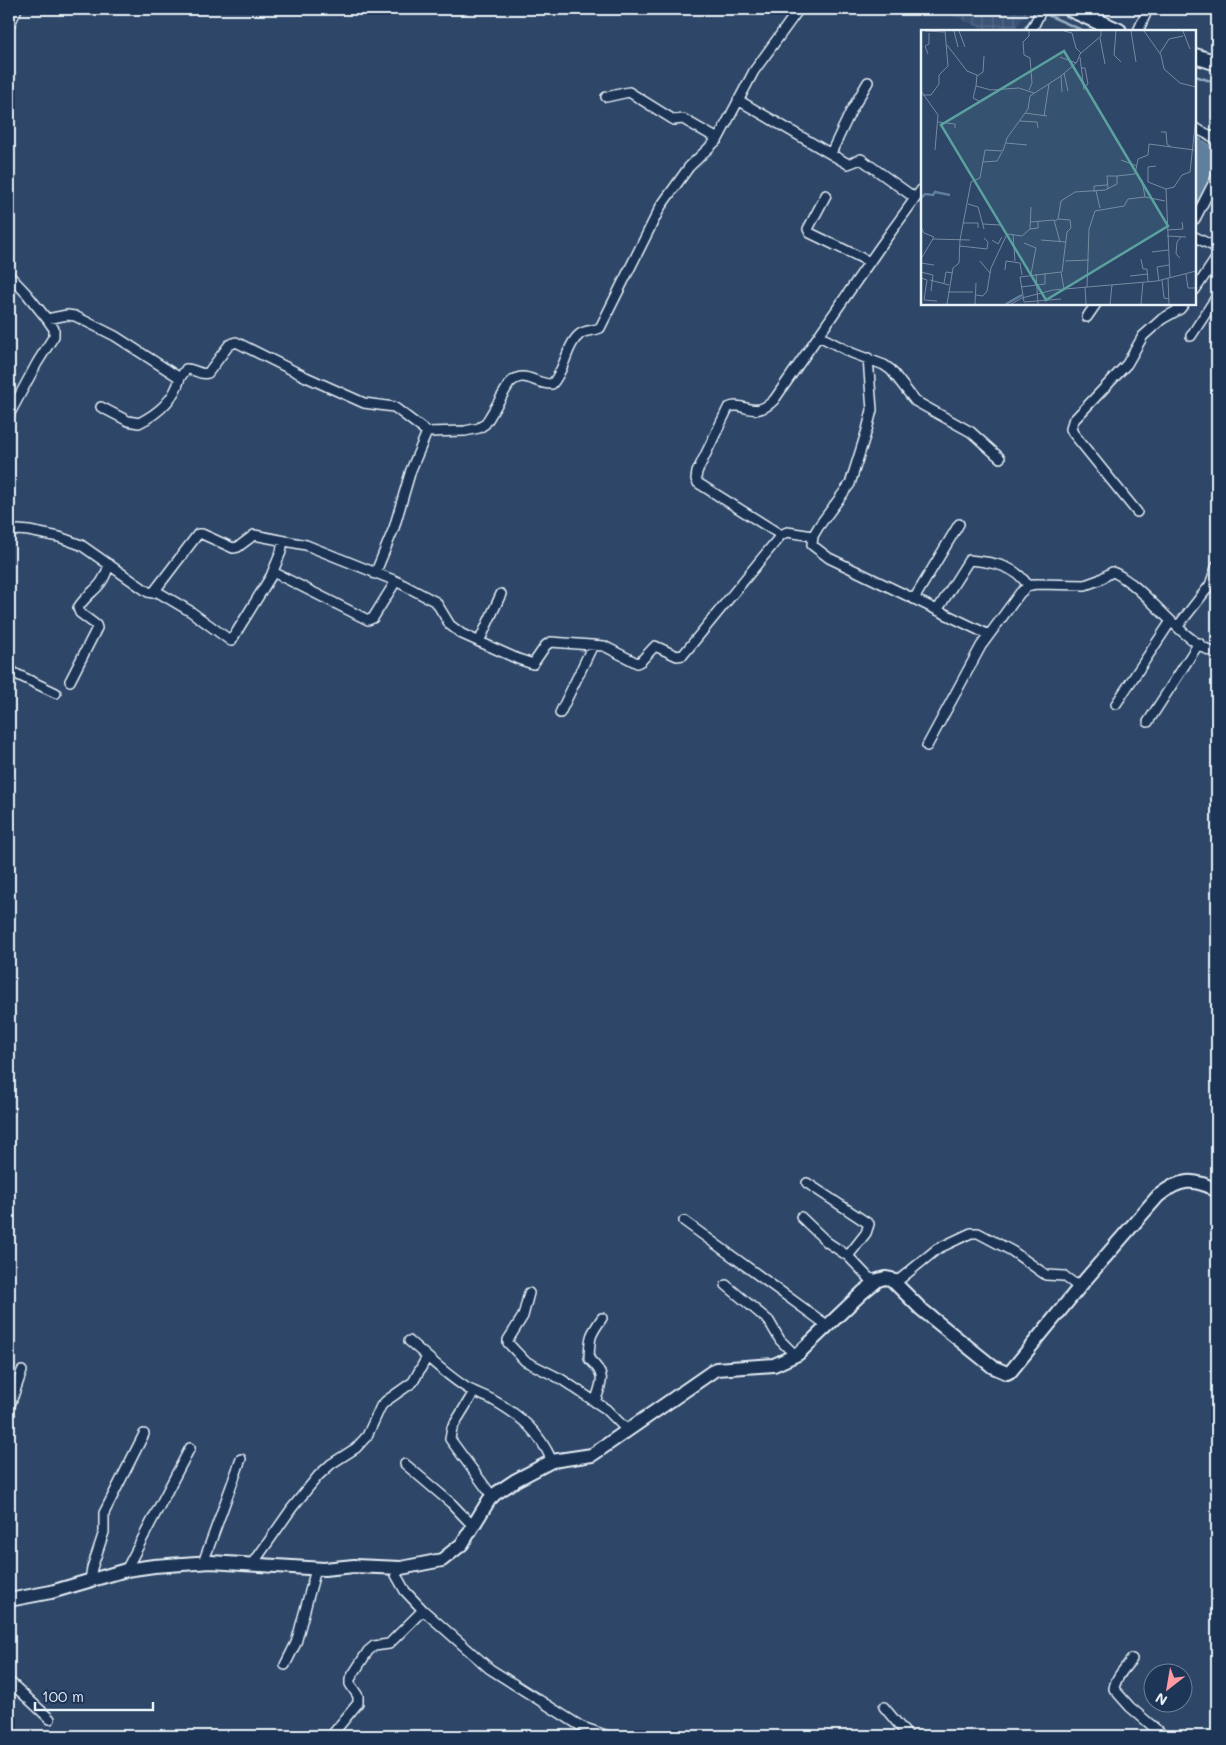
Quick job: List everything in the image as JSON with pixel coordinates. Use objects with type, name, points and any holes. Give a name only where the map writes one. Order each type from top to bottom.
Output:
[{"type":"main road","points":[[1075,10],[1117,30]]},
{"type":"main road","points":[[1196,56],[1217,63]]},
{"type":"street","points":[[9,26],[17,9]]},
{"type":"street","points":[[101,407],[128,421],[139,423],[166,405],[186,369],[189,368],[204,374],[208,373],[229,346],[236,342],[364,403],[394,407],[427,432],[465,431],[479,428],[485,424],[509,384],[519,377],[526,377],[549,384],[554,382],[575,339],[586,331],[600,328],[661,206],[688,167],[718,139],[763,58],[799,9]]},
{"type":"street","points":[[1138,30],[1148,9]]},
{"type":"street","points":[[1032,30],[1041,11]]},
{"type":"street","points":[[831,153],[851,111],[868,82]]},
{"type":"street","points":[[606,97],[629,92],[674,120],[683,120],[718,139]]},
{"type":"street","points":[[738,100],[850,164],[861,159],[915,198]]},
{"type":"street","points":[[1196,128],[1217,139]]},
{"type":"street","points":[[1196,217],[1217,176]]},
{"type":"street","points":[[781,535],[698,483],[696,479],[697,472],[728,408],[733,406],[761,410],[768,407],[921,190]]},
{"type":"street","points":[[826,195],[808,229],[810,233],[870,262]]},
{"type":"street","points":[[1196,238],[1217,248]]},
{"type":"street","points":[[1196,288],[1217,256]]},
{"type":"street","points":[[9,275],[26,293],[54,329],[54,336],[9,415]]},
{"type":"street","points":[[1191,336],[1217,296]]},
{"type":"street","points":[[1087,317],[1095,305]]},
{"type":"street","points":[[1137,512],[1073,433],[1072,424],[1127,364],[1143,336],[1162,319],[1180,309],[1183,305]]},
{"type":"street","points":[[47,319],[67,315],[75,316],[115,336],[180,378]]},
{"type":"street","points":[[819,336],[869,364],[884,365],[891,370],[915,401],[971,432],[1000,458]]},
{"type":"street","points":[[869,364],[872,410],[855,471],[844,493],[813,536],[814,548],[829,558],[989,635]]},
{"type":"street","points":[[375,574],[394,528],[412,470],[427,432]]},
{"type":"street","points":[[914,599],[958,524]]},
{"type":"street","points":[[9,533],[18,530],[29,531],[59,537],[81,546],[153,594],[198,534],[233,548],[238,547],[254,535],[318,549],[396,581],[436,602],[450,625],[462,634],[530,664],[536,662],[548,643],[604,646],[637,662],[641,661],[656,646],[677,656],[683,656],[781,535],[788,532],[813,536]]},
{"type":"street","points":[[156,591],[190,611],[231,641],[273,572],[283,541]]},
{"type":"street","points":[[938,609],[969,560],[986,562],[1016,572],[1028,586]]},
{"type":"street","points":[[70,682],[97,628],[96,625],[80,613],[78,608],[105,579],[109,564]]},
{"type":"street","points":[[1116,704],[1174,624],[1210,585],[1217,565]]},
{"type":"street","points":[[273,572],[368,620],[373,618],[396,581]]},
{"type":"street","points":[[927,746],[964,676],[989,635],[1020,593],[1028,586],[1036,584],[1084,585],[1099,580],[1112,572],[1117,573],[1142,592],[1174,624],[1217,654]]},
{"type":"street","points":[[479,642],[501,594]]},
{"type":"street","points":[[1148,722],[1199,642]]},
{"type":"street","points":[[560,713],[593,645]]},
{"type":"street","points":[[9,666],[14,673],[56,693]]},
{"type":"street","points":[[891,1279],[920,1309],[978,1356],[993,1367],[1006,1372],[1015,1367],[1158,1196],[1170,1186],[1192,1181],[1206,1184],[1217,1191]]},
{"type":"street","points":[[807,1183],[868,1224],[866,1233],[848,1256]]},
{"type":"street","points":[[801,1217],[827,1242],[848,1256],[869,1278],[878,1280]]},
{"type":"street","points":[[684,1221],[828,1326]]},
{"type":"street","points":[[9,1600],[50,1592],[126,1570],[154,1566],[203,1563],[252,1564],[316,1569],[354,1566],[401,1568],[442,1560],[462,1544],[492,1496],[516,1480],[552,1461],[592,1455],[716,1368],[774,1365],[798,1354],[878,1280],[885,1278],[899,1280],[937,1249],[971,1233],[978,1233],[1012,1251],[1046,1275],[1059,1274],[1080,1287]]},
{"type":"street","points":[[726,1285],[769,1322],[780,1340],[795,1355]]},
{"type":"street","points":[[529,1293],[523,1316],[508,1343],[525,1361],[561,1379],[606,1409],[627,1430]]},
{"type":"street","points":[[595,1402],[601,1376],[600,1368],[590,1359],[588,1344],[602,1318]]},
{"type":"street","points":[[410,1341],[446,1373],[474,1392],[493,1400],[527,1423],[544,1444],[552,1461]]},
{"type":"street","points":[[252,1564],[292,1508],[318,1476],[331,1464],[356,1448],[367,1436],[381,1406],[413,1382],[427,1357]]},
{"type":"street","points":[[9,1408],[12,1387],[22,1372]]},
{"type":"street","points":[[474,1392],[452,1428],[450,1439],[492,1496]]},
{"type":"street","points":[[90,1580],[104,1532],[104,1513],[144,1434]]},
{"type":"street","points":[[126,1570],[190,1448]]},
{"type":"street","points":[[203,1563],[241,1459]]},
{"type":"street","points":[[405,1464],[451,1503],[473,1526]]},
{"type":"street","points":[[401,1568],[396,1575],[405,1591],[423,1610],[490,1668],[582,1727],[608,1736]]},
{"type":"street","points":[[285,1665],[296,1643],[316,1569]]},
{"type":"street","points":[[331,1736],[358,1703],[358,1696],[350,1684],[350,1679],[368,1651],[374,1646],[388,1644],[423,1610]]},
{"type":"street","points":[[1132,1659],[1119,1676],[1114,1689],[1130,1707],[1164,1736]]},
{"type":"street","points":[[9,1681],[50,1719]]},
{"type":"street","points":[[884,1707],[908,1736]]},
{"type":"shaded area","points":[[938,9],[1029,10],[1014,30],[986,30]]},
{"type":"shaded area","points":[[1196,137],[1217,149],[1217,169],[1196,211]]},
{"type":"waterway","points":[[1043,13],[1082,30]]},
{"type":"waterway","points":[[1024,30],[1035,14]]},
{"type":"waterway","points":[[1196,76],[1217,83]]}]
